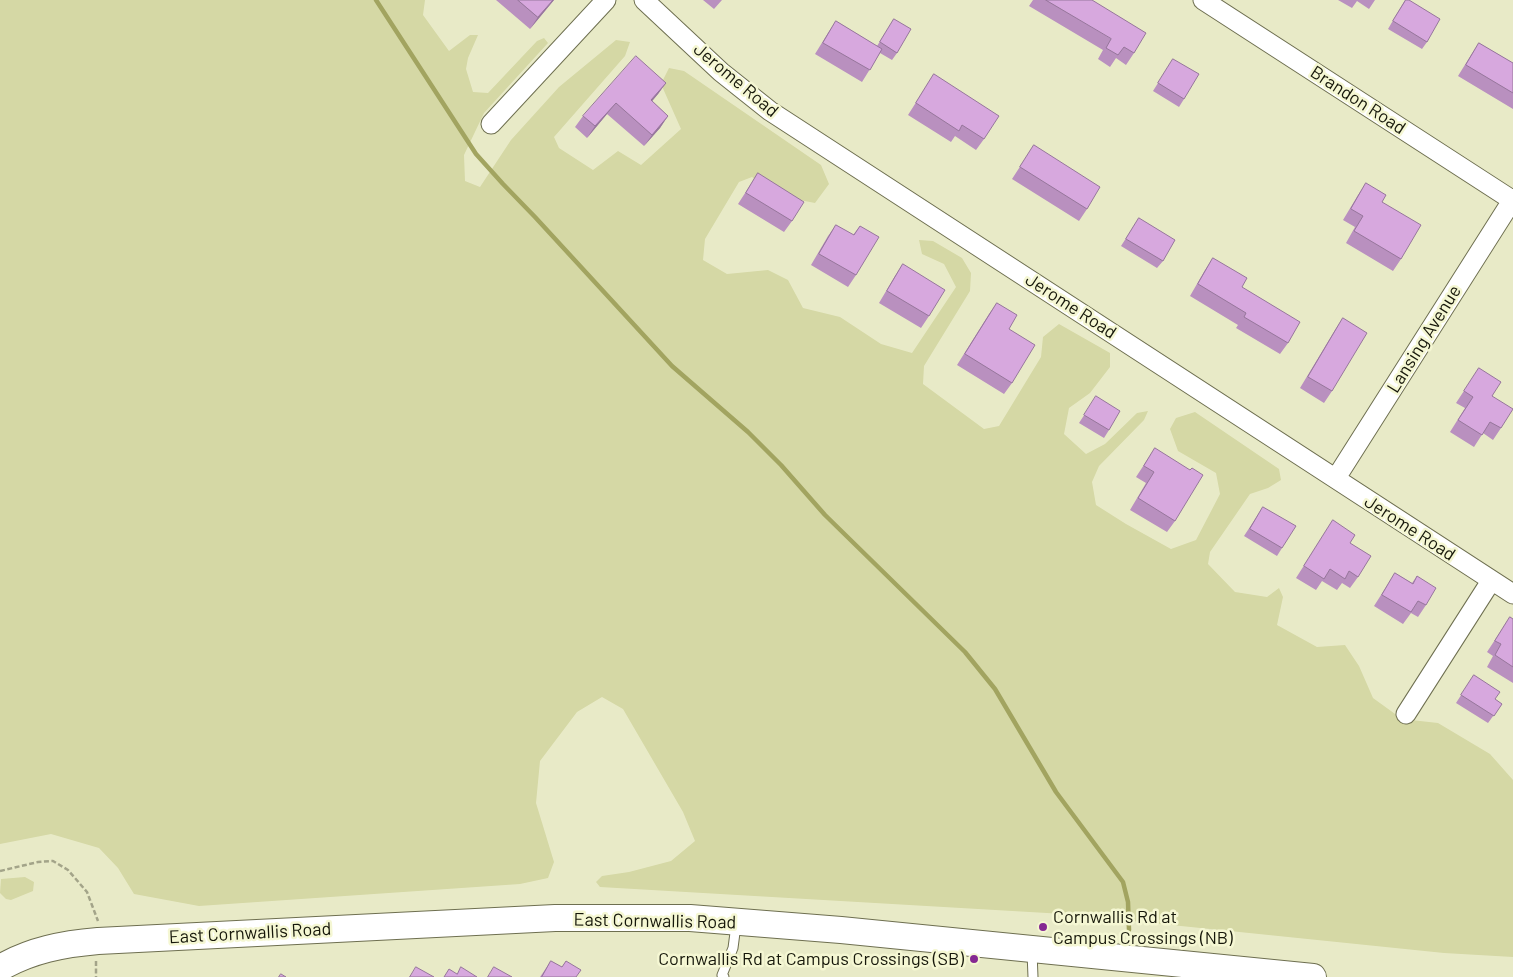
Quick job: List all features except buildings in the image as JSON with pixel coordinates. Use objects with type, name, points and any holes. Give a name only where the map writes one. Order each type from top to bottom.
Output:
[{"type":"street","points":[[492,124],[606,0]]},
{"type":"street","name":"Jerome Road","points":[[644,0],[721,72],[770,111],[1513,594]]},
{"type":"street","name":"Brandon Road","points":[[1203,0],[1513,200]]},
{"type":"street","name":"Lansing Avenue","points":[[1336,478],[1513,200]]},
{"type":"street","points":[[1406,714],[1491,581]]},
{"type":"street","name":"East Cornwallis Road","points":[[0,968],[24,956],[42,950],[67,944],[98,941],[555,918],[690,918],[851,931],[1313,977]]},
{"type":"lane","points":[[723,976],[733,948],[736,922]]},
{"type":"lane","points":[[1032,949],[1033,977]]},
{"type":"path","points":[[0,871],[38,862],[53,861],[68,870],[87,892],[98,921]]},
{"type":"path","points":[[96,959],[96,977]]},
{"type":"green space","points":[[0,0],[425,0],[423,15],[449,51],[470,35],[478,35],[468,58],[466,69],[473,92],[488,93],[537,41],[544,38],[548,43],[484,113],[464,155],[465,181],[480,187],[511,140],[559,87],[616,40],[630,42],[625,56],[554,137],[559,148],[593,170],[618,151],[641,165],[681,129],[661,84],[669,68],[684,71],[821,165],[829,184],[815,203],[784,197],[752,177],[739,182],[705,239],[703,260],[727,274],[768,270],[788,280],[803,308],[840,317],[881,344],[912,353],[956,287],[944,264],[922,254],[919,240],[933,241],[962,258],[971,273],[970,291],[924,366],[923,384],[984,429],[999,426],[1041,357],[1043,337],[1059,324],[1110,353],[1110,367],[1090,393],[1069,408],[1064,434],[1086,454],[1105,444],[1137,413],[1148,411],[1144,420],[1099,466],[1092,482],[1096,505],[1171,549],[1196,540],[1220,494],[1216,473],[1178,451],[1170,429],[1176,418],[1195,412],[1279,469],[1281,480],[1268,488],[1250,494],[1210,552],[1208,564],[1235,592],[1267,597],[1279,588],[1283,597],[1277,625],[1317,647],[1345,645],[1359,666],[1373,698],[1402,719],[1438,723],[1490,754],[1513,780],[1513,957],[1444,953],[1064,914],[600,887],[596,882],[602,876],[629,872],[671,861],[695,841],[683,812],[623,709],[602,697],[577,712],[540,761],[536,803],[554,862],[548,878],[520,884],[199,906],[134,894],[118,868],[99,848],[51,834],[0,844]]},
{"type":"green space","points":[[25,877],[34,882],[33,891],[11,900],[6,899],[0,893],[1,879]]},
{"type":"waterway","points":[[376,0],[476,154],[672,366],[748,432],[781,465],[825,515],[965,652],[995,689],[1056,792],[1123,882],[1128,902],[1129,930]]},
{"type":"place","name":"Cornwallis Rd at Campus Crossings (NB)","points":[[1043,927]]},
{"type":"place","name":"Cornwallis Rd at Campus Crossings (SB)","points":[[974,959]]}]
